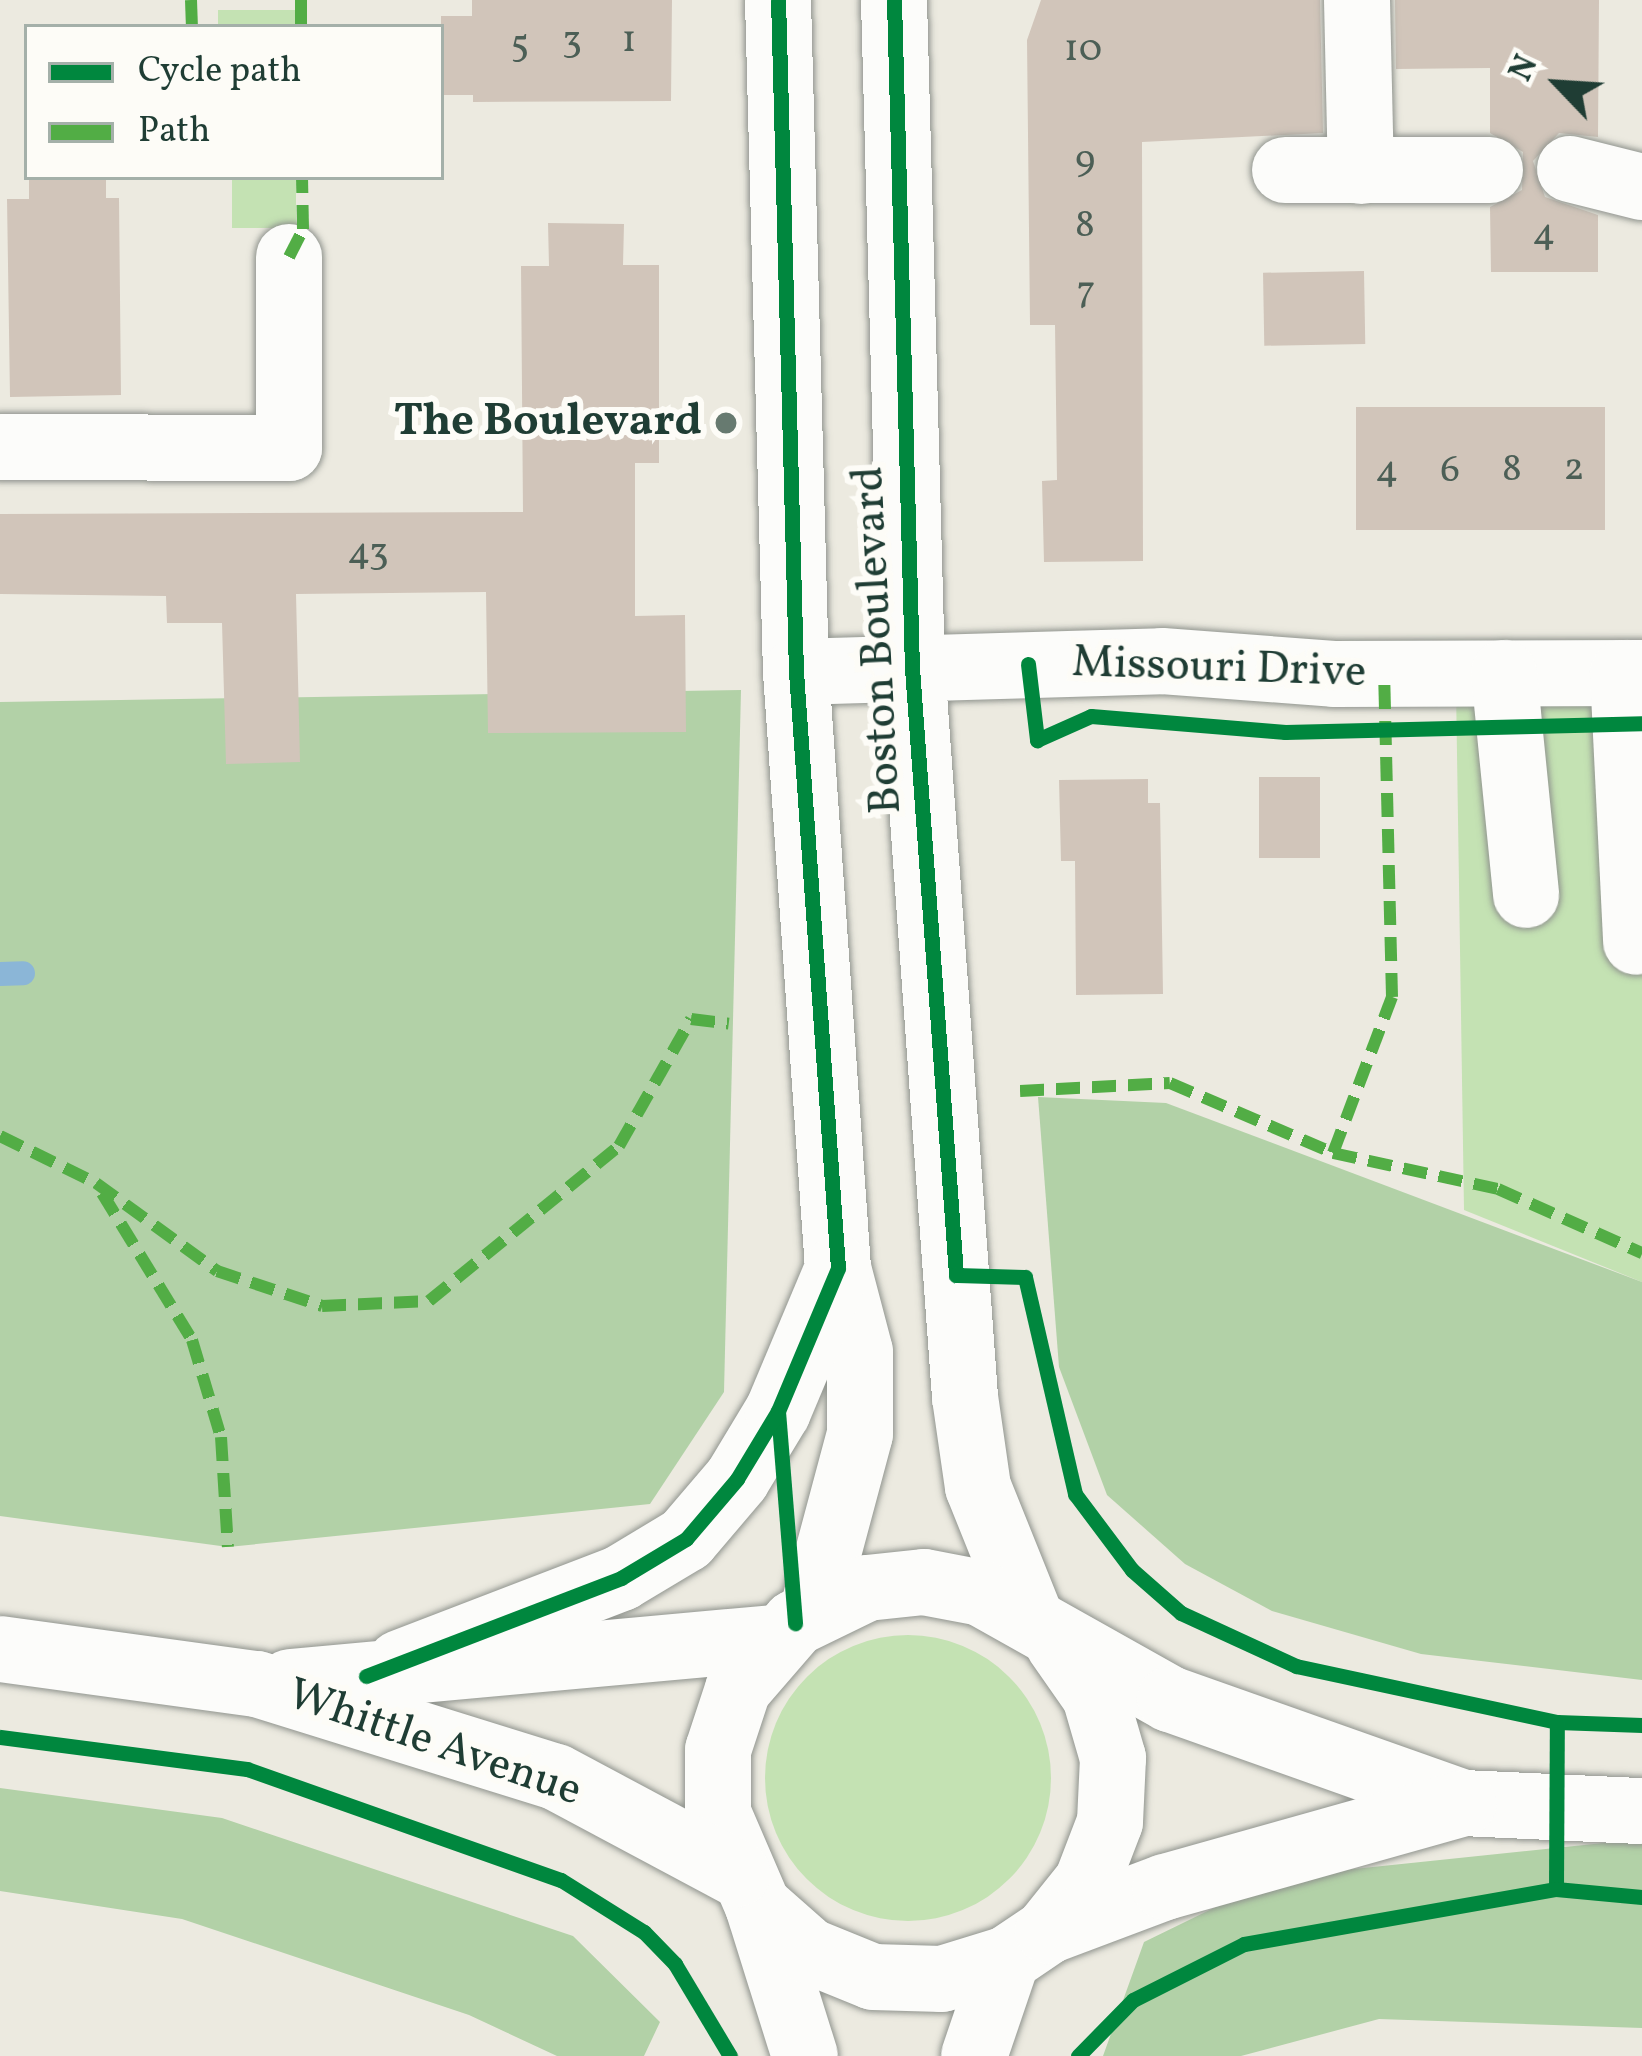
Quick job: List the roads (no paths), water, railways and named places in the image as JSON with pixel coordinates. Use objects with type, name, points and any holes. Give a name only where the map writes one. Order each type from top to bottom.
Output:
[{"type":"street","name":"Boston Boulevard","points":[[778,0],[796,672],[838,1268],[860,1352],[860,1434],[795,1624]]},
{"type":"street","name":"Boston Boulevard","points":[[893,0],[912,668],[965,1397],[978,1487],[1045,1631]]},
{"type":"street","points":[[1357,0],[1361,170]]},
{"type":"street","points":[[1570,169],[1642,187]]},
{"type":"street","points":[[1285,170],[1490,170]]},
{"type":"street","points":[[0,447],[290,448],[289,257]]},
{"type":"street","name":"Missouri Drive","points":[[796,672],[1162,661],[1334,674],[1633,673]]},
{"type":"street","points":[[1633,673],[1636,942]]},
{"type":"street","points":[[1504,674],[1526,895]]},
{"type":"street","points":[[366,1676],[621,1578],[686,1539],[737,1479],[778,1411],[838,1268]]},
{"type":"street","points":[[805,2056],[718,1813],[718,1750],[738,1689],[795,1624],[867,1588],[924,1582],[980,1593],[1170,1699],[1463,1803],[1642,1811]]},
{"type":"street","name":"Whittle Avenue","points":[[257,1684],[366,1676],[795,1624]]},
{"type":"street","points":[[974,2056],[1027,1945],[1087,1882],[1109,1822],[1113,1758],[1095,1696],[1045,1631]]},
{"type":"street","name":"Whittle Avenue","points":[[0,1649],[257,1684],[556,1777],[748,1890]]},
{"type":"street","points":[[748,1890],[809,1951],[873,1977],[942,1979],[1166,1887],[1463,1803]]},
{"type":"waterway","points":[[0,974],[23,973]]},
{"type":"place","name":"The Boulevard","points":[[726,423]]}]
